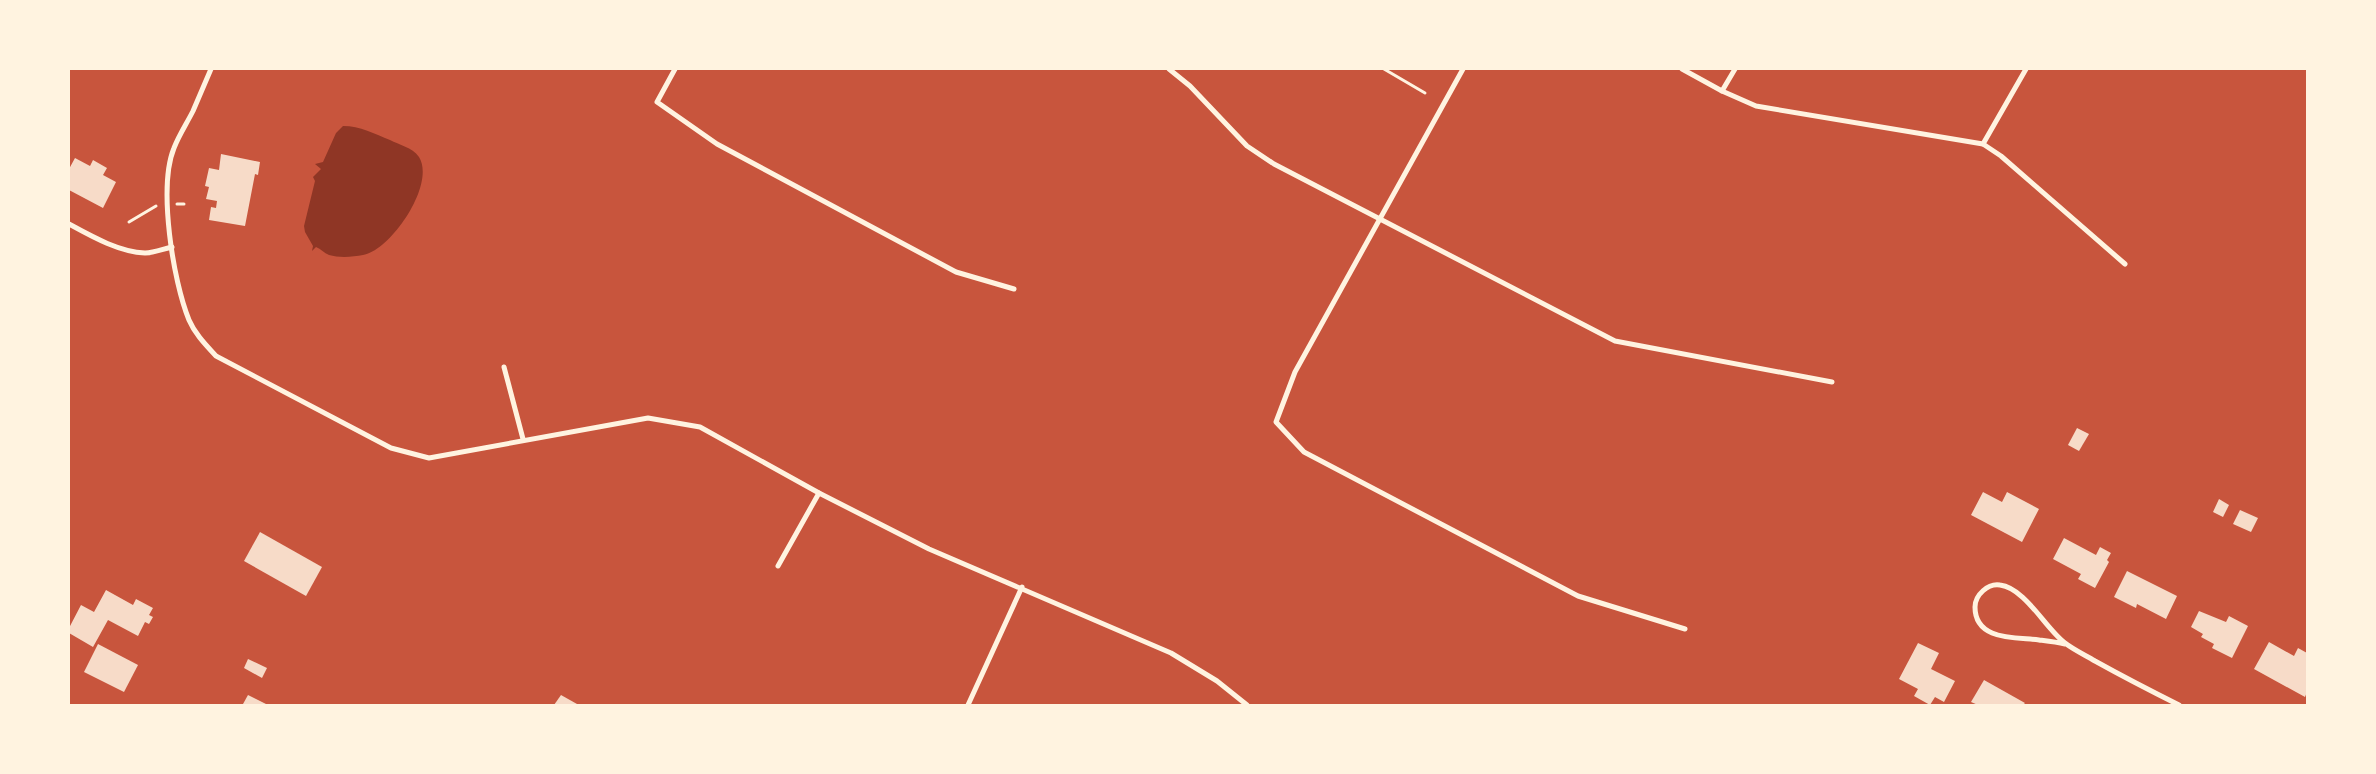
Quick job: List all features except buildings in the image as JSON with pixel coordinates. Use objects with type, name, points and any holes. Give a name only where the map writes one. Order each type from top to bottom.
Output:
[{"type":"street","points":[[211,69],[193,111],[173,149],[168,180],[167,210],[178,286],[189,320],[203,342],[216,356],[391,448],[429,458],[524,439],[648,418],[700,427],[929,549],[1022,587],[1171,653],[1216,681],[1247,705]]},
{"type":"street","points":[[675,69],[656,102],[717,144],[956,272],[1014,289]]},
{"type":"street","points":[[1169,69],[1190,86],[1247,146],[1274,164],[1615,341],[1832,382]]},
{"type":"street","points":[[1463,69],[1378,219],[1295,372],[1276,422],[1304,452],[1578,596],[1684,629]]},
{"type":"street","points":[[1682,69],[1722,91],[1756,106],[1983,144],[2001,156],[2125,264]]},
{"type":"street","points":[[1722,91],[1735,69]]},
{"type":"street","points":[[1983,144],[2026,69]]},
{"type":"street","points":[[69,224],[91,236],[125,249],[145,253],[172,247]]},
{"type":"street","points":[[504,367],[524,439]]},
{"type":"street","points":[[778,566],[819,492]]},
{"type":"street","points":[[2065,644],[2010,638],[1991,633],[1982,626],[1976,617],[1974,606],[1979,594],[1990,586],[2001,585],[2013,591],[2026,600],[2065,644],[2179,705]]},
{"type":"street","points":[[968,705],[1022,587]]},
{"type":"path","points":[[1384,69],[1425,93]]},
{"type":"path","points":[[177,204],[184,204]]},
{"type":"path","points":[[129,222],[156,206]]},
{"type":"shaded area","points":[[343,126],[367,131],[409,149],[419,157],[423,169],[416,199],[398,229],[374,250],[363,255],[337,257],[329,255],[316,247],[312,251],[313,246],[305,232],[304,226],[315,181],[313,177],[321,169],[315,164],[323,162],[336,133]]}]
